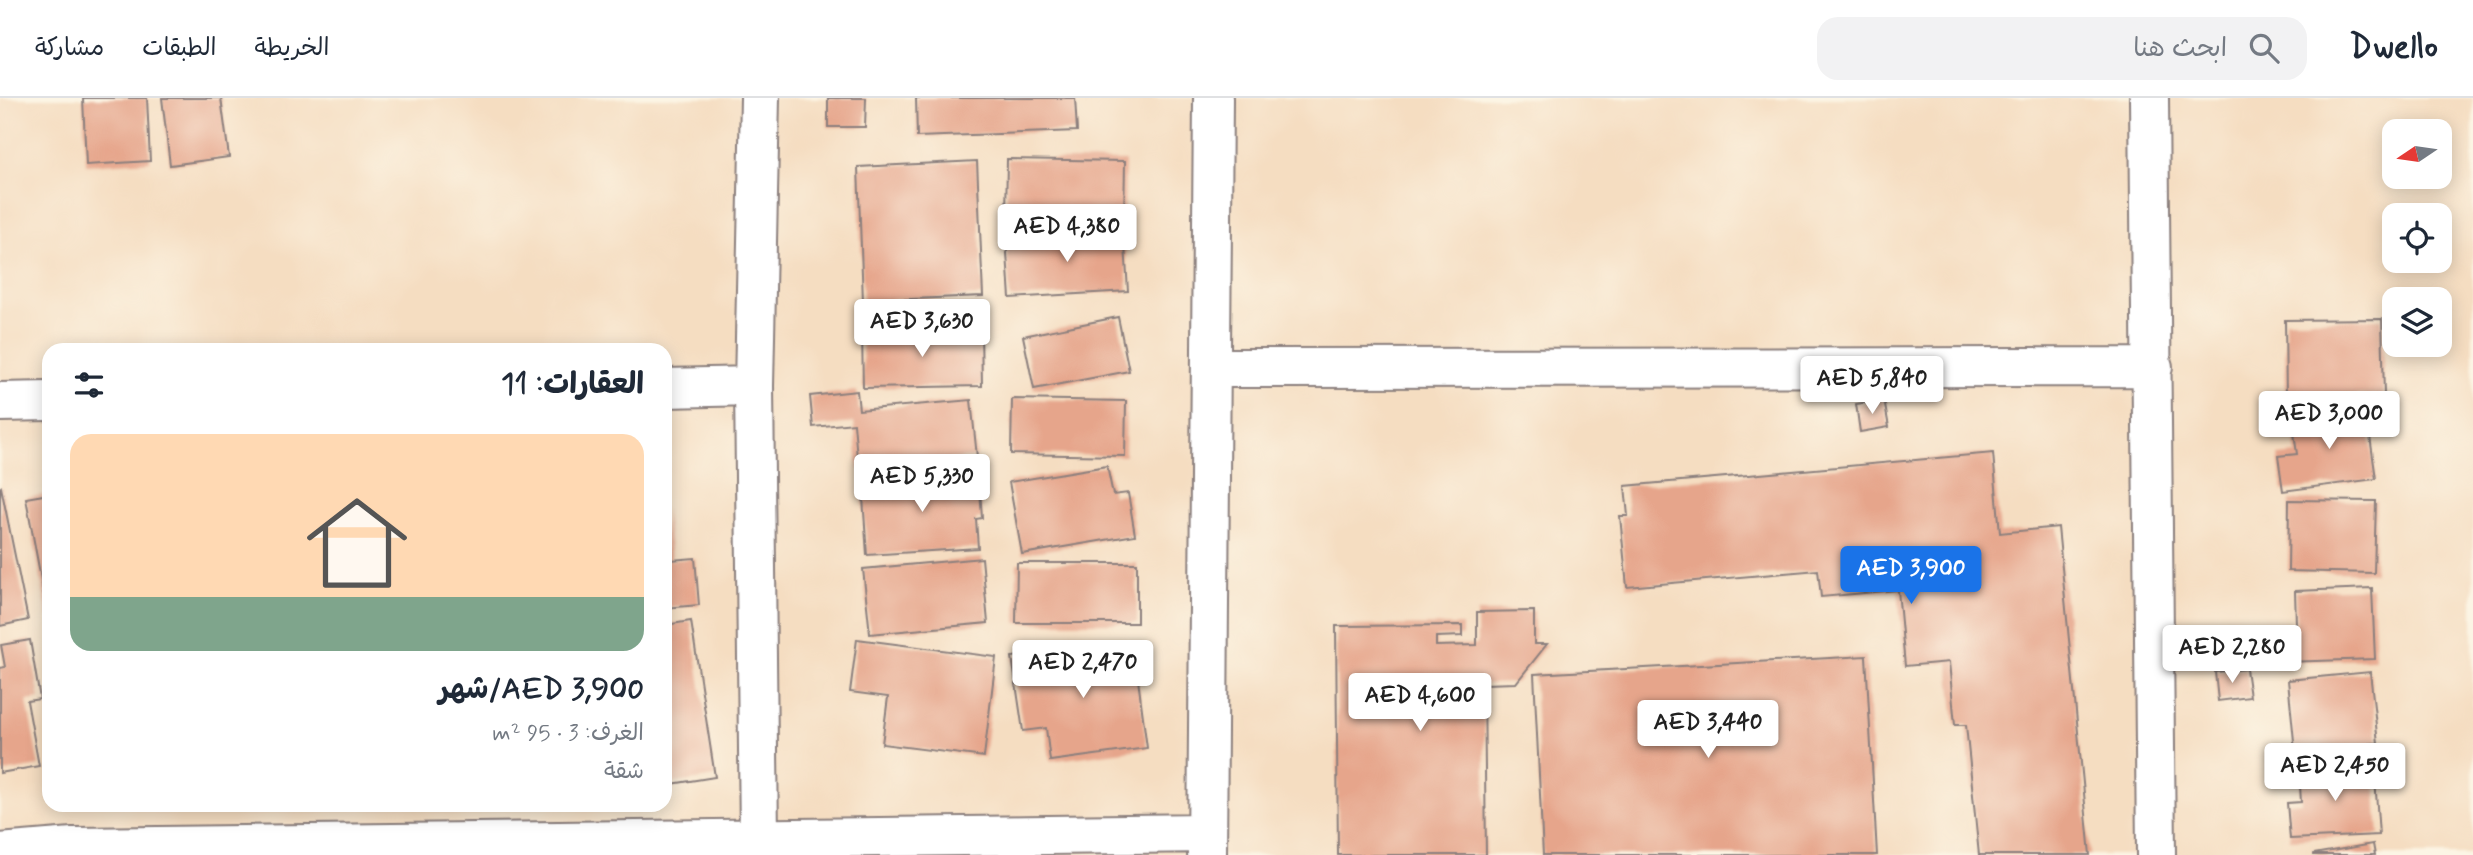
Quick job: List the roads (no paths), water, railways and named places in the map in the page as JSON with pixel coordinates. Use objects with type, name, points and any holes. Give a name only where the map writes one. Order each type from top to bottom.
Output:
[{"type":"street","points":[[759,838],[754,386],[760,98]]},
{"type":"street","points":[[0,853],[73,846],[193,851],[759,838],[803,846],[1207,844],[1213,98]]},
{"type":"street","points":[[2150,98],[2156,855]]},
{"type":"street","points":[[1212,368],[2153,367]]},
{"type":"street","points":[[672,388],[754,386]]},
{"type":"street","points":[[0,402],[42,401]]}]
